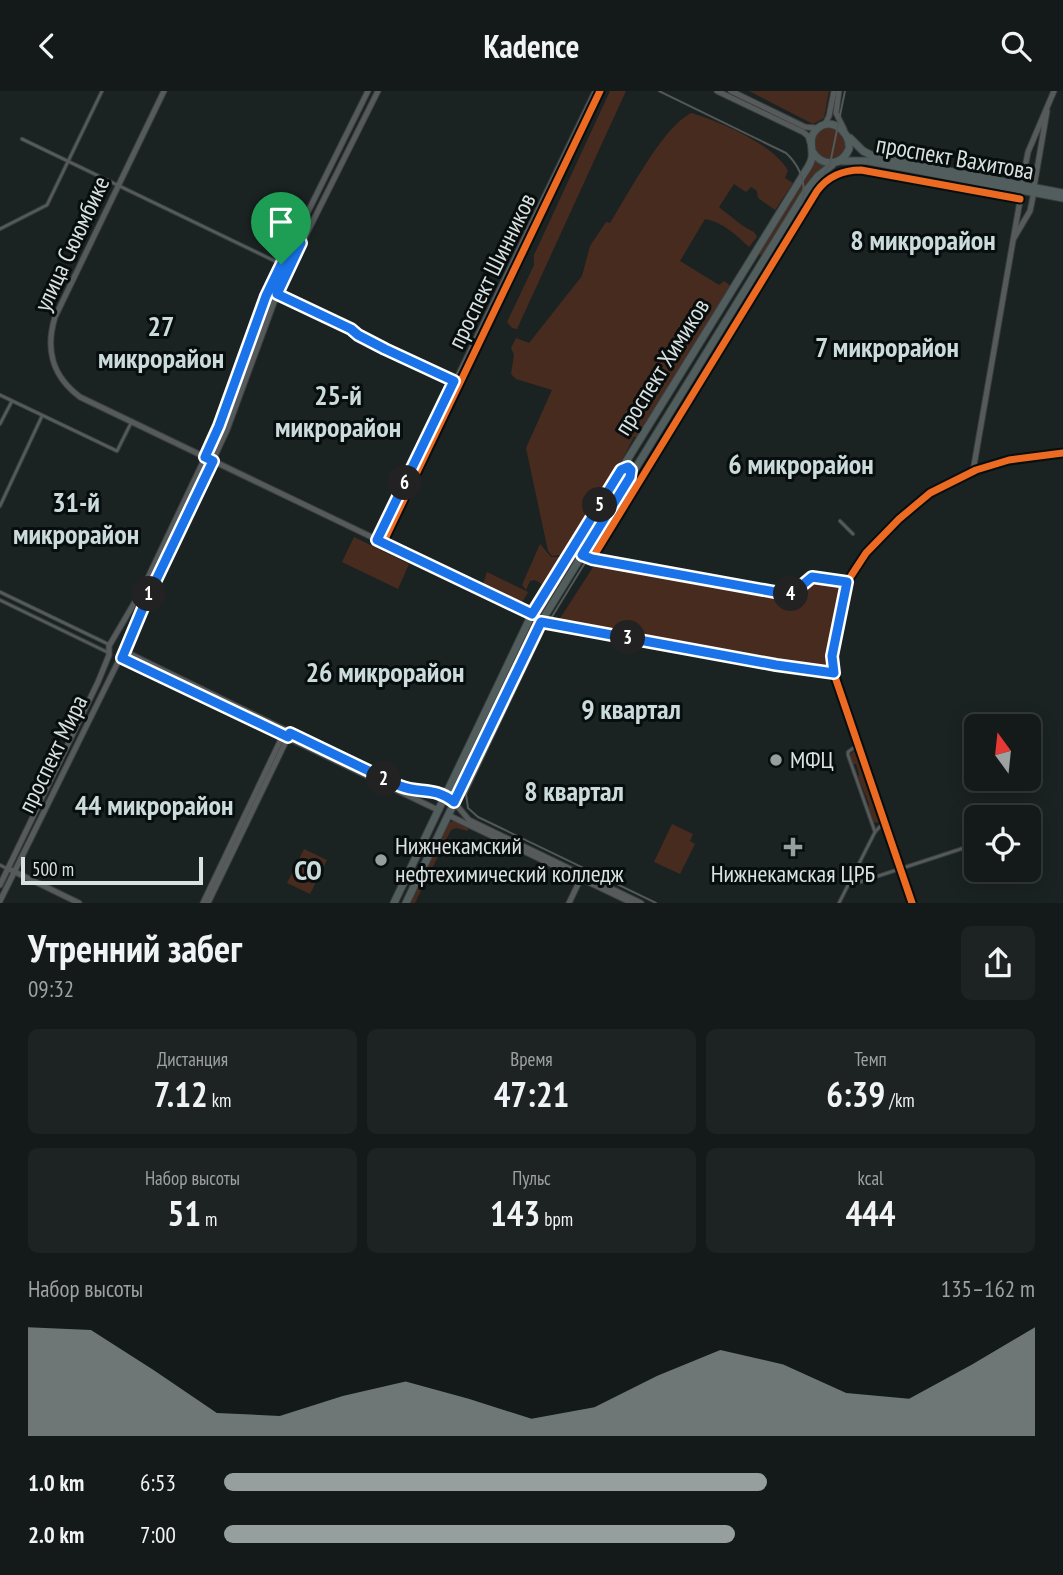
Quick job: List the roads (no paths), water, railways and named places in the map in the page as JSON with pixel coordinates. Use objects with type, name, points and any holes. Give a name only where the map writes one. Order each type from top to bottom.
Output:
[{"type":"main road","name":"улица Сююмбике","points":[[164,91],[57,313],[50,345],[57,373],[80,397],[532,614]]},
{"type":"main road","points":[[111,644],[149,575],[219,426],[269,289],[369,91]]},
{"type":"main road","name":"проспект Мира","points":[[0,885],[11,870],[123,655],[227,430],[277,294],[377,91]]},
{"type":"main road","name":"проспект Вахитова","points":[[717,91],[803,132],[808,136],[811,147],[821,162],[860,160],[1063,195]]},
{"type":"main road","name":"проспект Вахитова","points":[[731,91],[805,127],[814,129],[835,125],[860,149],[876,157],[1022,187]]},
{"type":"main road","points":[[811,147],[814,134],[829,116],[837,91]]},
{"type":"main road","points":[[837,91],[836,113],[846,133]]},
{"type":"main road","points":[[972,471],[1027,156],[1054,91]]},
{"type":"main road","points":[[360,106],[368,110]]},
{"type":"main road","points":[[1013,241],[1026,220],[1034,189],[1047,108]]},
{"type":"main road","name":"проспект Вахитова","points":[[838,162],[849,149],[846,133]]},
{"type":"main road","name":"проспект Химиков","points":[[394,903],[532,614],[805,171],[811,160],[811,147]]},
{"type":"main road","points":[[1027,156],[1034,151],[1040,158]]},
{"type":"main road","name":"проспект Химиков","points":[[406,903],[541,622],[813,181],[838,162]]},
{"type":"main road","points":[[1016,219],[1018,223],[1026,220]]},
{"type":"main road","points":[[293,239],[299,238],[301,243]]},
{"type":"main road","points":[[751,259],[758,255],[762,258],[761,263]]},
{"type":"main road","points":[[269,289],[271,294],[277,294]]},
{"type":"main road","points":[[723,304],[724,312],[732,311]]},
{"type":"main road","points":[[219,426],[226,425],[227,430]]},
{"type":"main road","points":[[912,903],[882,823],[834,673],[832,656],[847,582],[866,553],[930,493],[972,471],[1009,460],[1063,453]]},
{"type":"main road","points":[[621,470],[630,468],[630,477]]},
{"type":"main road","points":[[193,484],[195,489],[201,487]]},
{"type":"main road","points":[[582,555],[786,594],[794,592],[812,577],[847,582]]},
{"type":"main road","points":[[149,575],[155,573],[156,579]]},
{"type":"main road","points":[[541,622],[834,673]]},
{"type":"main road","points":[[111,644],[120,643],[123,655],[149,671],[287,734]]},
{"type":"main road","name":"проспект Мира","points":[[0,901],[11,870],[111,644]]},
{"type":"main road","points":[[108,654],[112,659],[123,655],[405,792],[417,801],[641,903]]},
{"type":"main road","points":[[491,699],[492,708],[501,705]]},
{"type":"main road","points":[[206,903],[287,734]]},
{"type":"main road","points":[[417,801],[415,794],[422,790]]},
{"type":"main road","points":[[405,792],[447,792],[469,820],[577,876]]},
{"type":"main road","points":[[11,870],[79,903]]},
{"type":"main road","points":[[569,903],[577,876]]},
{"type":"main road","points":[[591,881],[632,903]]},
{"type":"main road","points":[[403,884],[406,891],[412,889]]},
{"type":"street","points":[[0,229],[47,205],[102,91]]},
{"type":"street","points":[[593,92],[599,93]]},
{"type":"street","name":"проспект Шинников","points":[[380,542],[593,92]]},
{"type":"street","name":"проспект Шинников","points":[[380,542],[599,93]]},
{"type":"street","points":[[22,139],[281,264]]},
{"type":"street","points":[[860,160],[866,171]]},
{"type":"street","points":[[592,559],[820,187],[841,172],[866,171],[1020,199]]},
{"type":"street","points":[[277,294],[454,381]]},
{"type":"street","points":[[0,395],[117,451],[132,422]]},
{"type":"street","points":[[0,424],[12,401]]},
{"type":"street","points":[[0,506],[42,416]]},
{"type":"street","points":[[839,521],[853,534]]},
{"type":"street","points":[[0,592],[111,644]]},
{"type":"street","points":[[0,600],[108,654]]},
{"type":"street","points":[[858,745],[848,752],[848,755],[875,832]]},
{"type":"street","points":[[839,903],[882,823]]},
{"type":"street","points":[[851,881],[860,882],[964,847]]},
{"type":"street","points":[[0,865],[11,870]]},
{"type":"tram line","points":[[659,91],[786,153],[802,177],[802,206]]},
{"type":"tram line","points":[[656,903],[478,817],[468,808],[466,794],[545,628],[830,164],[845,91]]},
{"type":"place","name":"МФЦ","points":[[776,760]]},
{"type":"place","name":"Нижнекамская ЦРБ","points":[[793,847]]},
{"type":"place","name":"Нижнекамский нефтехимический колледж","points":[[381,860]]},
{"type":"district","name":"8 микрорайон","points":[[923,240]]},
{"type":"district","name":"27 микрорайон","points":[[161,342]]},
{"type":"district","name":"7 микрорайон","points":[[887,347]]},
{"type":"district","name":"25-й микрорайон","points":[[338,411]]},
{"type":"district","name":"6 микрорайон","points":[[801,464]]},
{"type":"district","name":"31-й микрорайон","points":[[76,518]]},
{"type":"district","name":"26 микрорайон","points":[[385,672]]},
{"type":"district","name":"9 квартал","points":[[631,709]]},
{"type":"district","name":"8 квартал","points":[[574,791]]},
{"type":"district","name":"44 микрорайон","points":[[154,805]]},
{"type":"district","name":"СО","points":[[308,870]]}]
